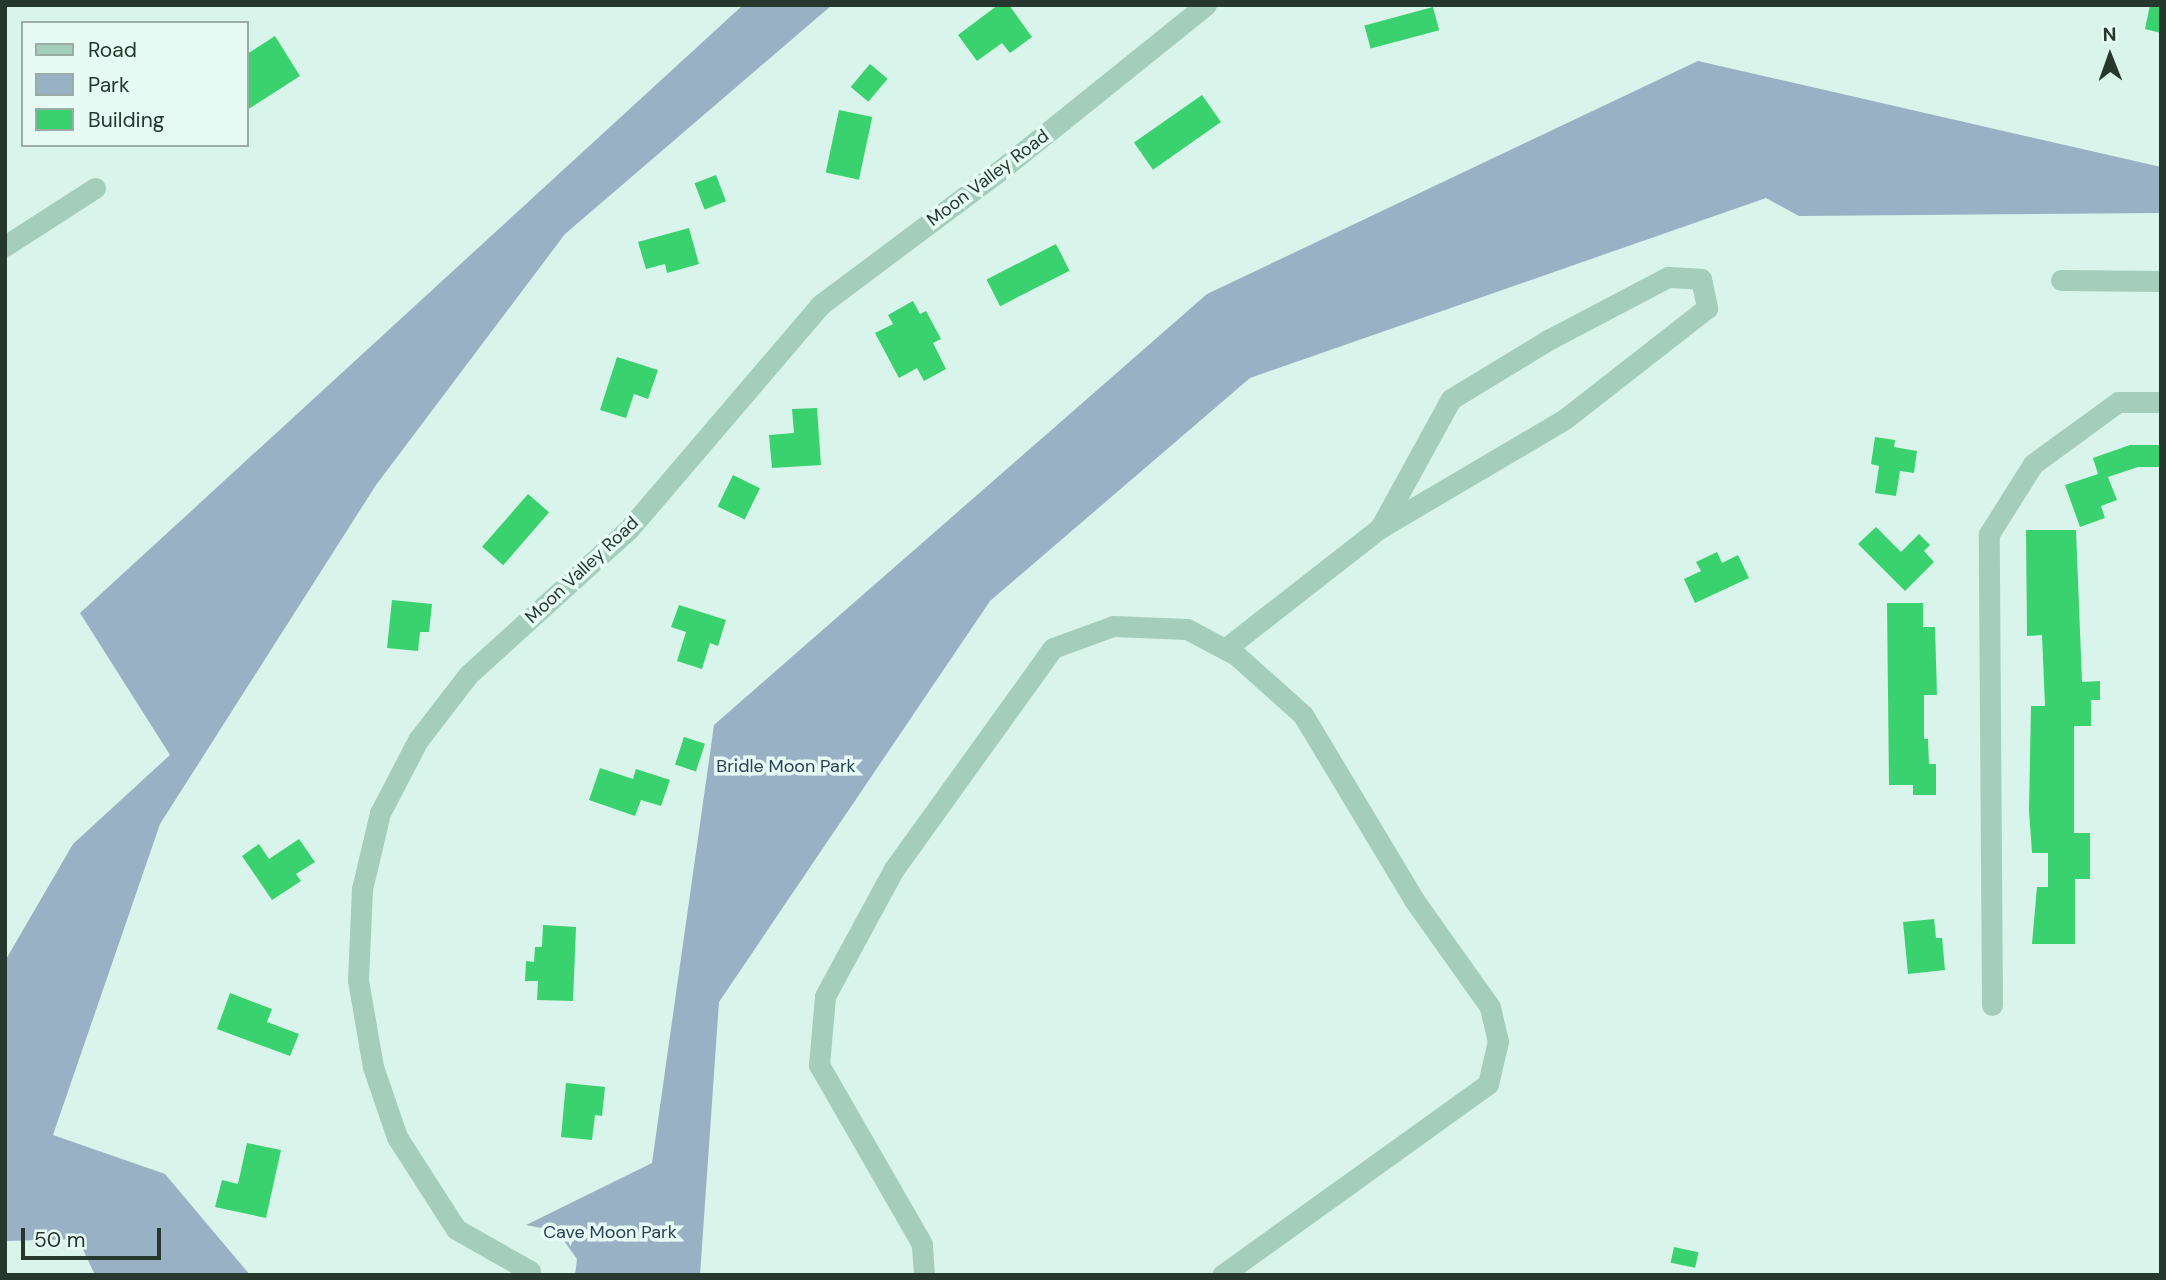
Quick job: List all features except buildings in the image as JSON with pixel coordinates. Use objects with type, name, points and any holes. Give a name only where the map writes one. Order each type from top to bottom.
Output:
[{"type":"street","name":"Moon Valley Road","points":[[530,1271],[456,1229],[397,1137],[373,1067],[358,980],[362,889],[380,813],[418,740],[468,675],[629,529],[820,305],[998,172],[1206,5]]},
{"type":"street","points":[[5,246],[95,188]]},
{"type":"street","points":[[1225,649],[1380,528],[1565,419],[1707,308],[1701,279],[1668,277],[1548,340],[1451,399],[1380,528]]},
{"type":"street","points":[[2061,281],[2161,281]]},
{"type":"street","points":[[1992,1005],[1989,534],[2033,464],[2119,402],[2161,402]]},
{"type":"street","points":[[924,1275],[922,1244],[819,1065],[825,996],[894,869],[1053,648],[1113,626],[1187,629],[1225,649],[1303,715],[1414,900],[1490,1007],[1498,1041],[1488,1084],[1222,1275]]},
{"type":"green space","points":[[743,5],[832,5],[565,234],[376,485],[160,824],[53,1135],[165,1174],[250,1275],[95,1275],[78,1239],[5,1241],[5,961],[73,844],[170,755],[80,613]]},
{"type":"green space","name":"Bridle Moon Park","points":[[1698,61],[2161,167],[2161,213],[1799,216],[1766,198],[1250,378],[990,601],[719,1002],[700,1275],[575,1275],[577,1259],[557,1231],[526,1225],[652,1163],[714,725],[1207,294]]},
{"type":"park label","name":"Cave Moon Park","points":[[610,1232]]}]
